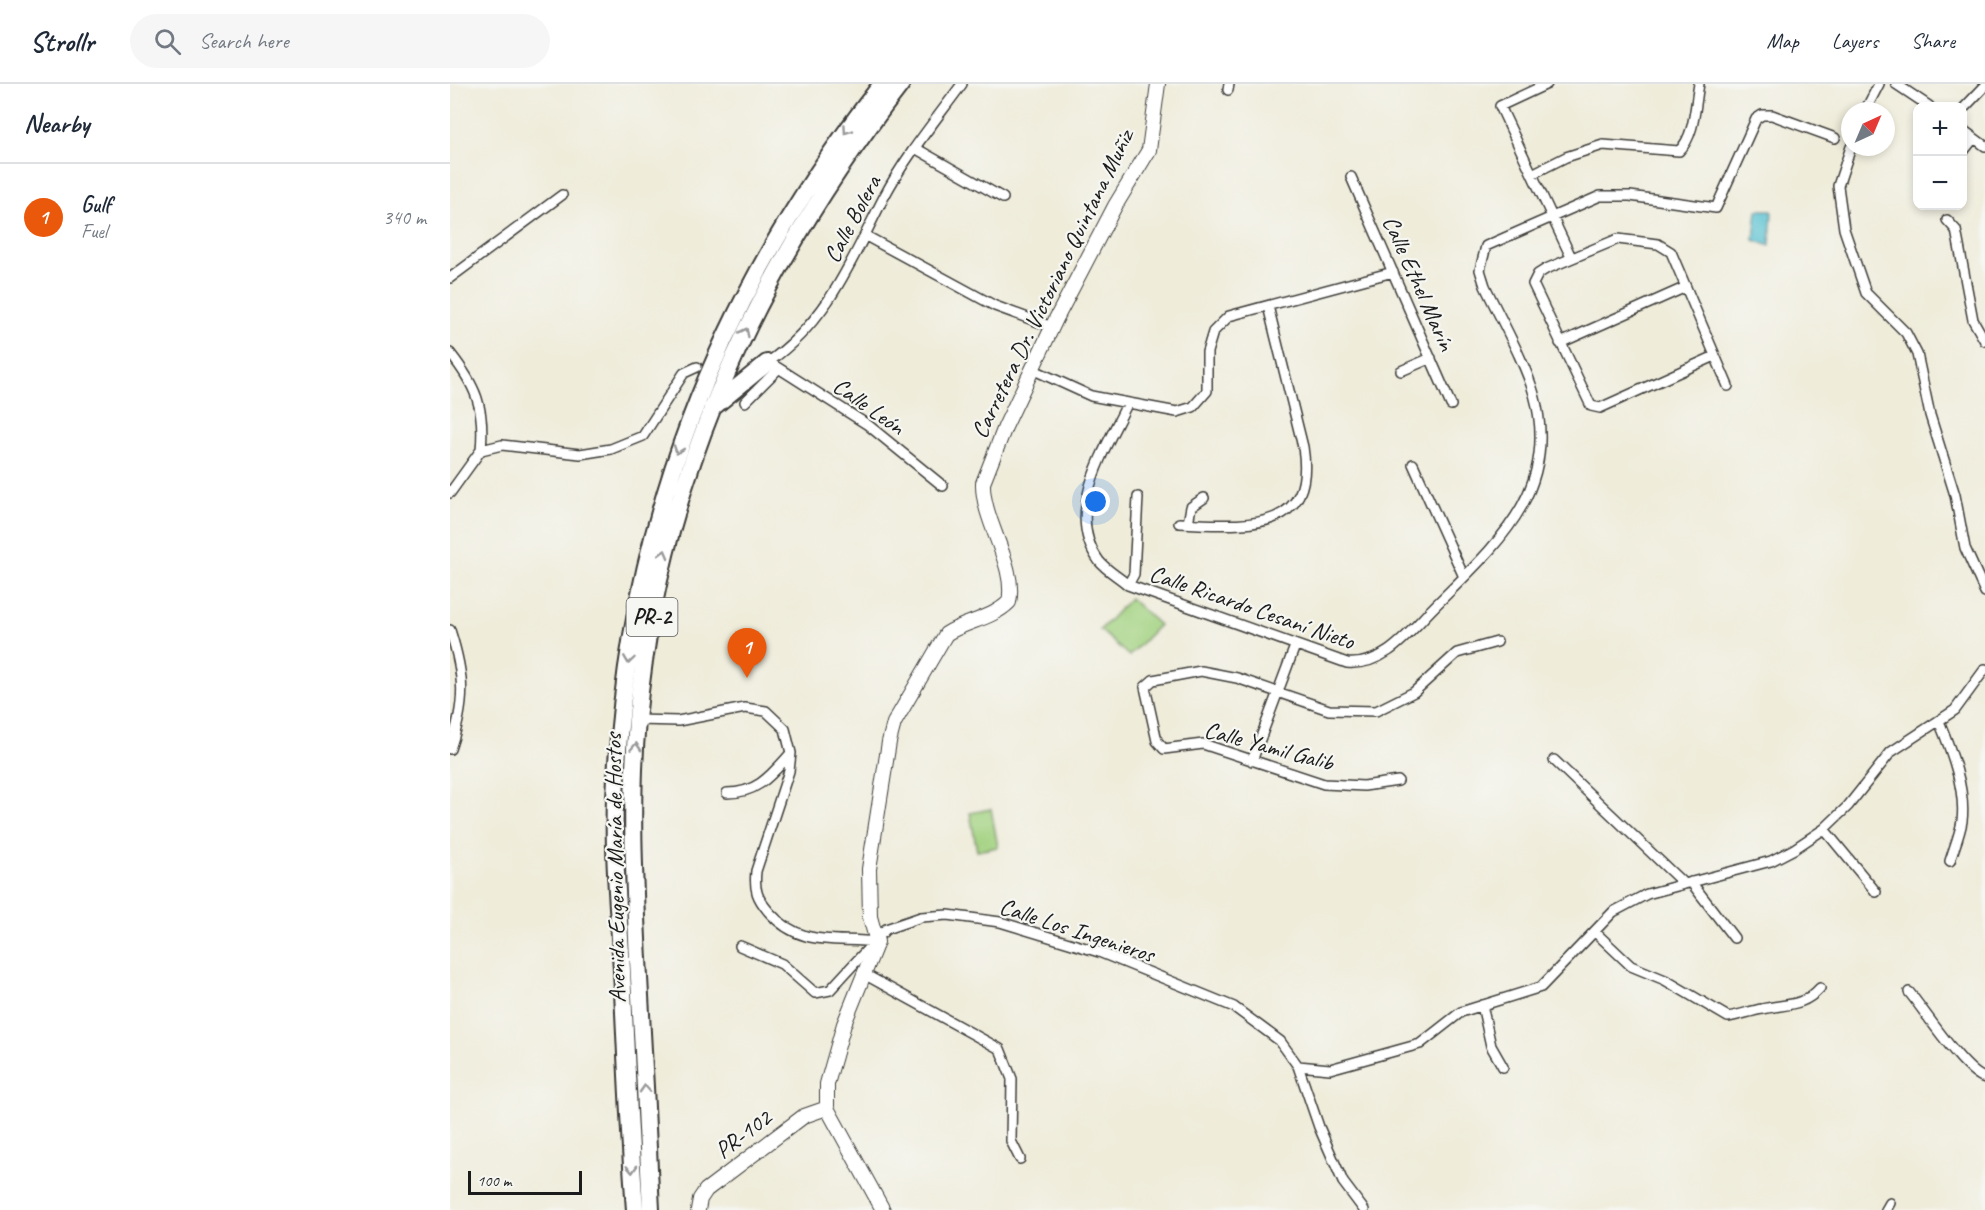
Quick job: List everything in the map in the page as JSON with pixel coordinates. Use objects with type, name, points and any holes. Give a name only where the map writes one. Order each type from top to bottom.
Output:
[{"type":"highway","name":"Avenida Eugenio María de Hostos","points":[[633,1206],[616,825],[620,722],[638,598],[660,506],[688,423],[736,313],[790,214],[854,120],[882,84]]},
{"type":"highway","name":"Avenida Eugenio María de Hostos","points":[[651,1210],[634,885],[633,797],[637,720],[662,562],[688,469],[732,358],[760,299],[805,220],[869,126],[901,84]]},
{"type":"highway","points":[[688,423],[687,410],[700,376],[697,367],[707,360],[719,335],[736,313]]},
{"type":"highway","points":[[732,358],[735,370],[742,373],[771,365]]},
{"type":"highway","points":[[710,411],[771,365]]},
{"type":"highway","points":[[647,1129],[654,1141],[659,1210]]},
{"type":"street","name":"Calle Bolera","points":[[745,402],[771,365],[797,341],[830,302],[885,196],[915,148],[962,84]]},
{"type":"street","name":"Carretera Dr. Victoriano Quintana Muñiz","points":[[877,942],[870,917],[869,869],[894,723],[946,634],[960,625],[997,613],[1009,602],[1010,583],[994,536],[982,483],[1005,427],[1034,370],[1052,327],[1115,206],[1149,150],[1158,84]]},
{"type":"street","points":[[1547,84],[1500,106],[1571,257]]},
{"type":"street","points":[[1532,174],[1566,157],[1603,145],[1679,151],[1690,129],[1699,84]]},
{"type":"street","points":[[1870,102],[1879,84]]},
{"type":"street","points":[[1896,84],[1923,102]]},
{"type":"street","points":[[1967,105],[1985,86]]},
{"type":"street","name":"Calle Ricardo Cesaní Nieto","points":[[1127,404],[1090,484],[1084,519],[1089,543],[1100,562],[1128,585],[1347,663],[1371,662],[1396,645],[1501,540],[1525,504],[1535,478],[1539,423],[1533,393],[1485,286],[1480,270],[1486,246],[1600,196],[1614,195],[1716,207],[1756,119],[1762,115],[1772,115],[1835,138]]},
{"type":"street","points":[[1967,133],[1985,146]]},
{"type":"street","points":[[1967,147],[1974,138]]},
{"type":"street","points":[[915,148],[1003,198]]},
{"type":"street","points":[[1848,156],[1838,186],[1844,229],[1866,293],[1906,333],[1917,354],[1930,415],[1955,495],[1965,548],[1985,592]]},
{"type":"street","name":"Calle Ethel Marín","points":[[1350,177],[1451,405]]},
{"type":"street","points":[[450,278],[562,195]]},
{"type":"street","points":[[1947,220],[1956,230],[1973,321],[1985,341]]},
{"type":"street","points":[[866,236],[995,306],[1052,327]]},
{"type":"street","points":[[1715,356],[1600,408],[1592,406],[1585,397],[1533,284],[1538,274],[1571,257],[1618,239],[1658,244],[1671,252],[1728,386]]},
{"type":"street","points":[[1034,370],[1091,396],[1178,412],[1193,407],[1207,391],[1207,352],[1213,332],[1229,316],[1393,272]]},
{"type":"street","points":[[1560,344],[1686,287]]},
{"type":"street","points":[[1204,498],[1191,507],[1183,523],[1242,525],[1269,521],[1289,507],[1302,488],[1306,468],[1304,447],[1268,306]]},
{"type":"street","points":[[450,353],[471,380],[480,408],[480,450],[450,494]]},
{"type":"street","points":[[1401,371],[1431,358]]},
{"type":"street","name":"Calle León","points":[[771,365],[868,425],[944,486]]},
{"type":"street","points":[[480,450],[502,445],[580,454],[611,449],[643,436],[684,373],[697,367]]},
{"type":"street","points":[[1413,464],[1464,577]]},
{"type":"street","points":[[1127,509],[1137,502],[1134,574],[1128,585]]},
{"type":"street","points":[[450,630],[463,685],[461,717],[450,749]]},
{"type":"street","points":[[1277,693],[1329,710],[1376,711],[1414,692],[1456,653],[1493,643]]},
{"type":"street","points":[[1252,761],[1295,646]]},
{"type":"street","points":[[1298,1066],[1330,1069],[1420,1044],[1461,1012],[1541,987],[1613,912],[1647,894],[1772,861],[1824,829],[1848,806],[1891,752],[1955,710],[1985,668]]},
{"type":"street","name":"Calle Yamil Galib","points":[[1277,693],[1237,678],[1201,671],[1153,680],[1145,687],[1157,741],[1164,749],[1203,744],[1324,784],[1364,786],[1398,781]]},
{"type":"street","points":[[637,720],[678,721],[745,708],[766,711],[785,729],[791,753],[789,771],[756,871],[754,885],[758,899],[776,920],[795,934],[821,940],[877,942],[844,1024],[827,1084],[827,1108],[883,1210]]},
{"type":"street","points":[[1939,721],[1950,747],[1962,803],[1962,821],[1950,861]]},
{"type":"street","points":[[727,793],[742,793],[762,785],[791,753]]},
{"type":"street","points":[[1554,760],[1688,883],[1734,938]]},
{"type":"street","points":[[1824,829],[1876,892]]},
{"type":"street","name":"Calle Los Ingenieros","points":[[740,946],[782,964],[815,993],[830,990],[877,942],[886,929],[921,917],[948,915],[1000,922],[1099,952],[1234,1007],[1280,1041],[1298,1066],[1334,1164],[1343,1182],[1364,1210]]},
{"type":"street","points":[[1595,932],[1631,966],[1665,980],[1728,1017],[1770,1007],[1795,1005],[1807,1000],[1820,988]]},
{"type":"street","points":[[864,974],[1000,1049],[1012,1079],[1011,1141],[1020,1159]]},
{"type":"street","points":[[1909,992],[1966,1066],[1985,1078]]},
{"type":"street","points":[[1482,1005],[1491,1046],[1503,1067]]},
{"type":"street","name":"PR-102","points":[[698,1210],[700,1199],[706,1190],[804,1116],[827,1108]]},
{"type":"green space","points":[[1130,598],[1159,625],[1129,656],[1100,630]]},
{"type":"green space","points":[[991,809],[998,847],[977,851],[970,813]]},
{"type":"water","points":[[1757,210],[1772,210],[1770,246],[1754,240]]},
{"type":"place","name":"Gulf","points":[[747,678]]}]
